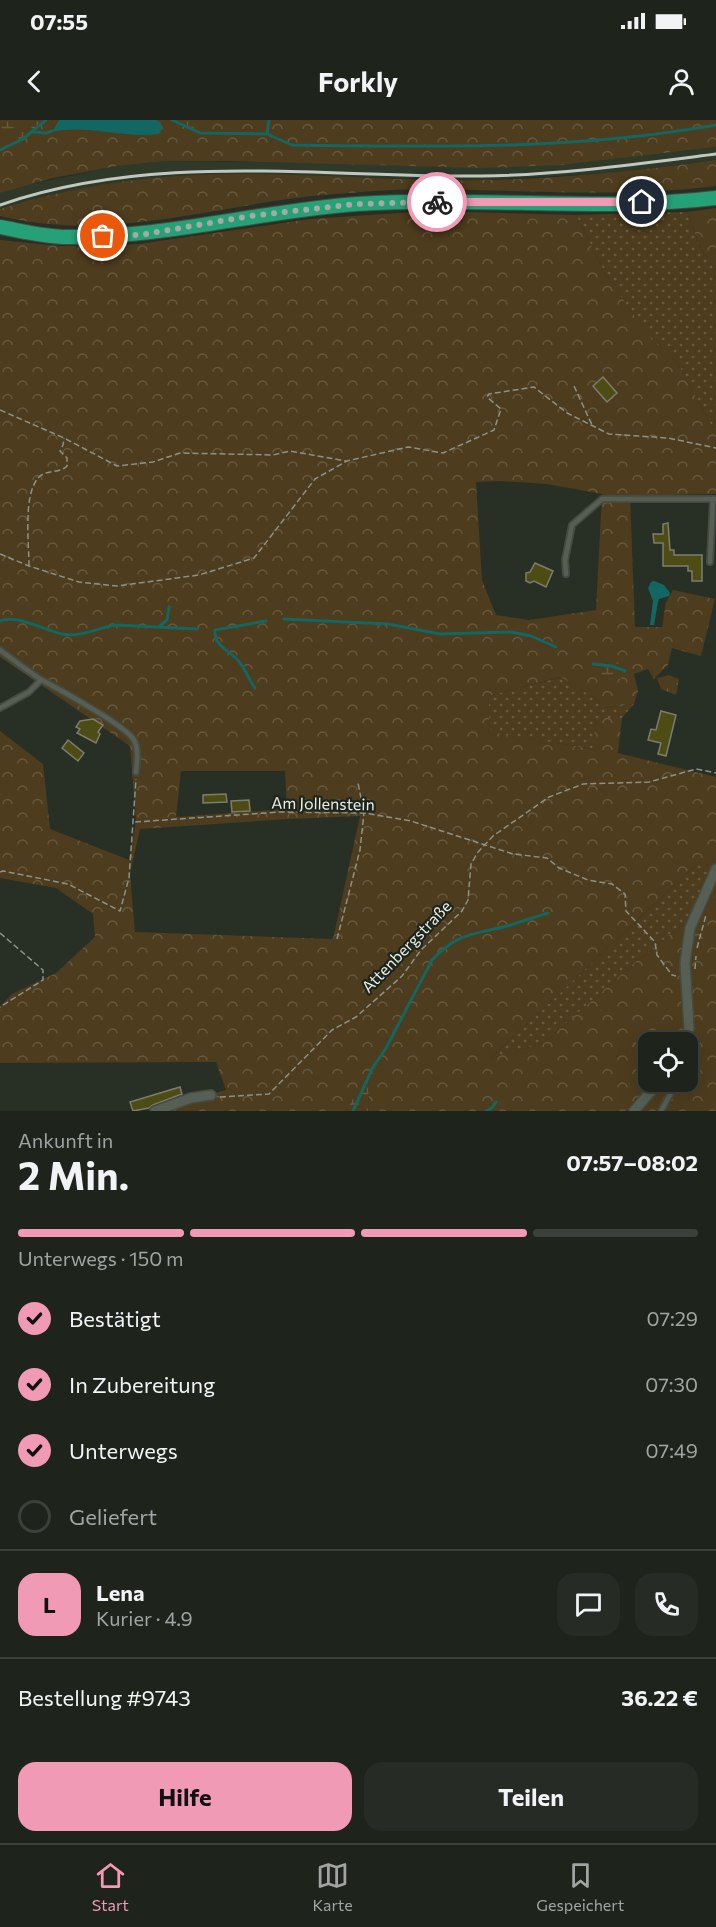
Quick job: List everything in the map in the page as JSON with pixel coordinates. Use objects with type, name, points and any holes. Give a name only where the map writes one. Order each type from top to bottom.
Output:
[{"type":"main road","points":[[0,227],[66,237],[140,235],[250,216],[356,204],[472,201],[576,203],[687,201],[716,198]]},
{"type":"street","points":[[688,1032],[685,963],[690,928],[716,869]]},
{"type":"street","points":[[634,1111],[650,1092]]},
{"type":"street","points":[[155,1111],[191,1098],[212,1096]]},
{"type":"lane","points":[[566,574],[565,560],[572,525],[602,499],[715,499],[710,562]]},
{"type":"lane","points":[[0,650],[41,680],[57,687],[134,739],[137,749],[136,772]]},
{"type":"lane","points":[[0,708],[29,692],[41,680]]},
{"type":"lane","points":[[661,1111],[671,1092]]},
{"type":"path","points":[[574,386],[592,425]]},
{"type":"path","points":[[0,554],[79,582],[117,585],[199,575],[254,558],[315,479],[347,461],[408,447],[443,453],[494,430],[501,409],[488,397],[489,393],[534,387],[567,413],[609,434],[668,438],[716,448]]},
{"type":"path","points":[[0,410],[64,438],[117,466],[153,462],[180,453],[273,455],[290,451],[347,461]]},
{"type":"path","points":[[29,566],[28,518],[31,490],[39,477],[49,472],[59,472],[67,466],[67,458],[60,452],[64,438]]},
{"type":"path","points":[[485,845],[549,797],[583,784],[648,782],[696,769],[716,773]]},
{"type":"path","points":[[0,872],[68,884],[120,911],[129,878],[135,822],[136,772]]},
{"type":"path","points":[[337,939],[360,850],[364,813],[358,783]]},
{"type":"path","name":"Am Jollenstein","points":[[135,822],[280,812],[364,813],[411,821],[513,854],[547,858],[559,868],[588,880],[612,884],[625,894],[626,911],[655,942],[657,955],[672,975],[685,979]]},
{"type":"path","name":"Attenbergstraße","points":[[212,1096],[269,1094],[332,1030],[356,1017],[402,976],[421,950],[462,911],[468,900],[471,864],[485,845]]},
{"type":"path","points":[[695,973],[696,951],[707,913]]},
{"type":"path","points":[[0,933],[43,970],[43,980],[0,1007]]},
{"type":"shaded area","points":[[716,147],[716,160],[610,173],[481,180],[229,175],[166,177],[89,187],[0,209],[0,193],[13,188],[118,166],[165,161],[562,165]]},
{"type":"green space","points":[[0,120],[716,120],[716,147],[562,165],[481,168],[165,161],[118,166],[53,178],[0,193]]},
{"type":"green space","points":[[4,120],[46,120],[23,139],[0,133]]},
{"type":"green space","points":[[172,120],[206,120],[204,133],[200,133]]},
{"type":"green space","points":[[716,160],[716,186],[680,190],[570,192],[391,190],[292,198],[167,218],[84,226],[42,223],[0,216],[0,209],[61,193],[164,177],[243,174],[442,180],[511,179],[599,174]]},
{"type":"green space","points":[[716,208],[716,271],[700,247],[687,212]]},
{"type":"green space","points":[[429,211],[576,215],[606,275],[652,340],[677,362],[716,434],[716,494],[630,496],[635,627],[662,627],[666,602],[673,590],[715,599],[701,656],[672,648],[668,665],[654,679],[648,669],[634,674],[638,691],[634,704],[602,708],[596,699],[561,677],[488,696],[490,732],[593,749],[596,718],[622,718],[618,753],[716,777],[716,868],[699,862],[491,1058],[544,1043],[633,964],[716,898],[716,1111],[368,1111],[369,1084],[363,1080],[346,1111],[155,1111],[226,1090],[216,1062],[0,1063],[0,1007],[12,994],[56,973],[95,937],[93,914],[56,888],[0,878],[0,731],[43,764],[50,829],[129,860],[136,821],[130,746],[0,657],[0,240],[59,246],[139,244],[310,219]],"holes":[[[476,482],[547,484],[602,494],[596,610],[529,620],[496,615],[482,580]],[[181,771],[285,771],[287,809],[176,817]],[[360,816],[333,939],[135,932],[130,874],[140,829]]]},
{"type":"green space","points":[[687,212],[700,247],[716,271],[716,434],[677,362],[651,340],[606,275],[576,215]]},
{"type":"green space","points":[[598,658],[618,661],[621,679],[599,676]]},
{"type":"green space","points":[[669,675],[679,679],[676,695],[661,689],[657,678]]},
{"type":"green space","points":[[562,677],[596,699],[602,708],[634,704],[622,718],[596,718],[594,749],[490,733],[488,696]]},
{"type":"green space","points":[[699,862],[716,868],[716,898],[633,964],[544,1043],[490,1059]]},
{"type":"green space","points":[[363,1080],[369,1084],[368,1111],[346,1111]]},
{"type":"water","points":[[59,120],[156,120],[161,123],[162,129],[159,134],[146,135],[92,130],[52,132]]},
{"type":"water","points":[[654,581],[664,585],[670,593],[669,596],[659,599],[654,625],[650,625],[653,601],[648,588]]},
{"type":"building","points":[[603,377],[617,393],[607,402],[593,386]]},
{"type":"building","points":[[668,523],[670,550],[674,550],[674,555],[702,555],[702,581],[692,581],[692,571],[688,571],[688,566],[663,566],[663,543],[654,543],[653,534],[663,534],[663,524]]},
{"type":"building","points":[[535,563],[553,571],[546,587],[534,581],[530,583],[526,581],[526,573],[530,572]]},
{"type":"building","points":[[661,711],[676,715],[666,756],[658,754],[661,743],[648,740],[651,729],[656,730]]},
{"type":"building","points":[[93,719],[103,725],[98,732],[100,734],[96,743],[77,733],[80,729],[76,727],[80,721]]},
{"type":"building","points":[[68,740],[84,753],[78,761],[62,748]]},
{"type":"building","points":[[226,794],[227,802],[203,803],[203,795]]},
{"type":"building","points":[[249,800],[250,811],[232,812],[231,801]]},
{"type":"building","points":[[180,1087],[182,1094],[149,1108],[133,1111],[130,1102]]},
{"type":"waterway","points":[[0,150],[23,139],[46,120]]},
{"type":"waterway","points":[[172,120],[200,133],[267,134],[292,145],[398,146],[558,143],[611,139],[716,125]]},
{"type":"waterway","points":[[267,134],[269,120]]},
{"type":"waterway","points":[[33,132],[52,131]]},
{"type":"waterway","points":[[160,626],[167,620],[169,607]]},
{"type":"waterway","points":[[0,621],[7,619],[22,621],[69,635],[117,625],[197,629]]},
{"type":"waterway","points":[[284,619],[388,624],[440,634],[511,632],[531,636],[556,647]]},
{"type":"waterway","points":[[255,688],[237,659],[217,641],[215,630],[266,621]]},
{"type":"waterway","points":[[593,664],[612,666],[625,671]]},
{"type":"waterway","points":[[353,1111],[372,1069],[386,1048],[432,960],[458,939],[548,913]]},
{"type":"waterway","points":[[486,1111],[496,1102]]},
{"type":"railway","points":[[0,205],[59,188],[118,178],[178,173],[239,171],[421,176],[540,174],[716,154]]},
{"type":"way so far","points":[[103,236],[140,235],[250,216],[356,204],[437,202]]},
{"type":"route","points":[[437,202],[642,202]]}]
